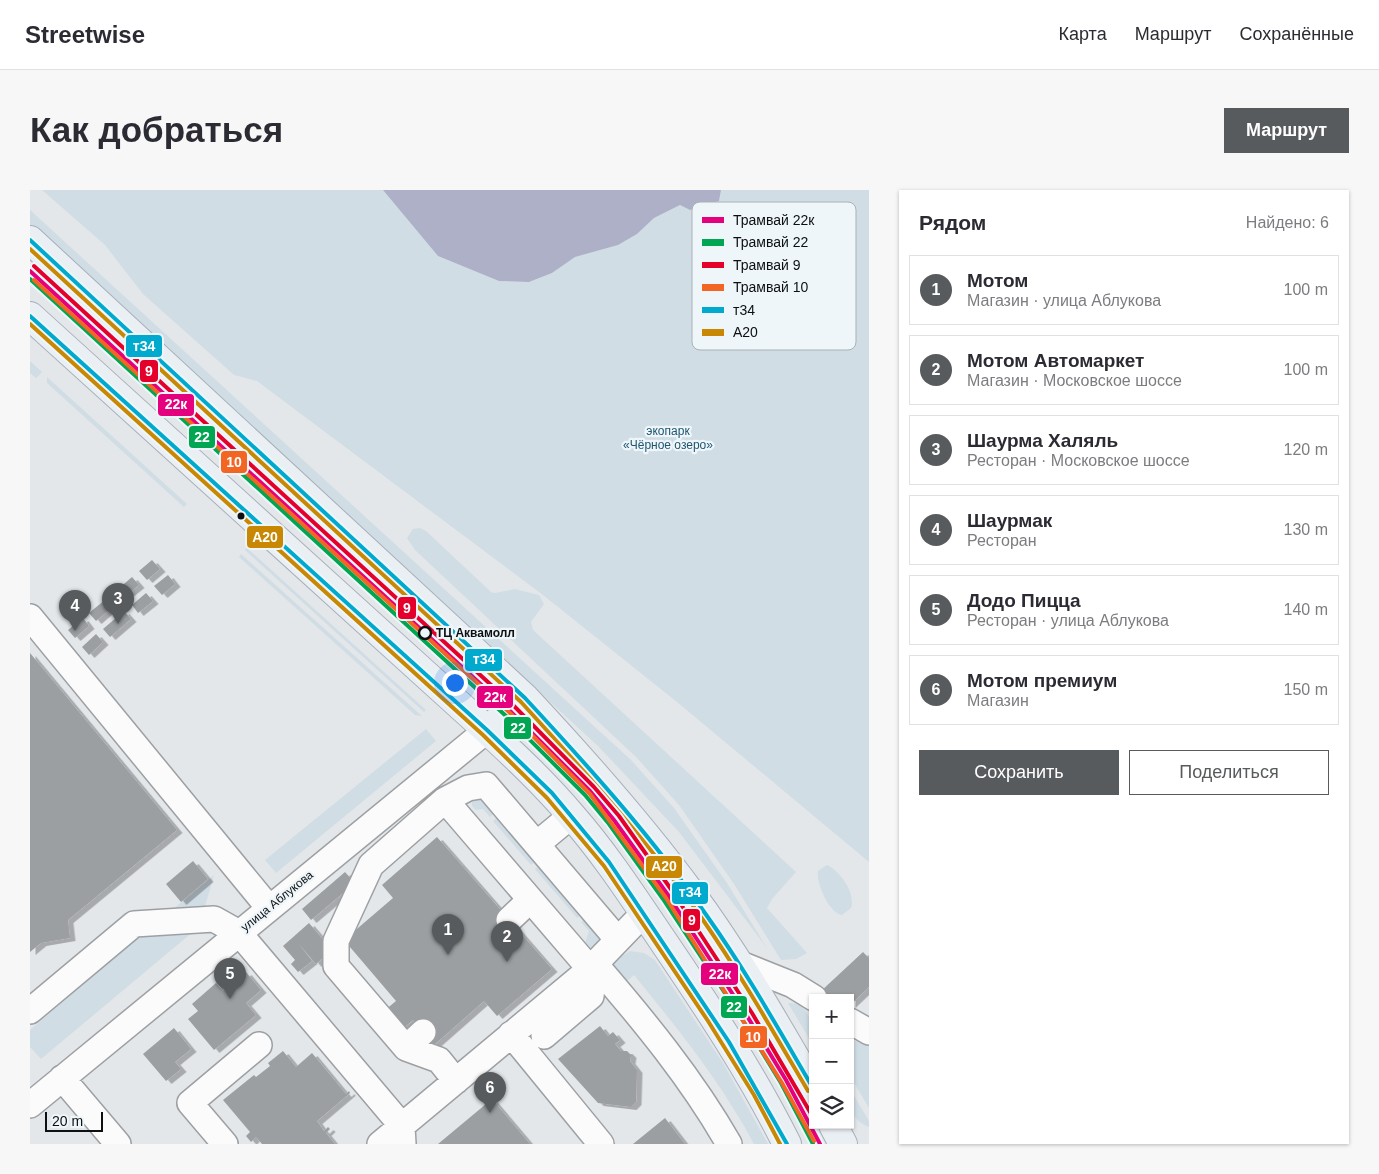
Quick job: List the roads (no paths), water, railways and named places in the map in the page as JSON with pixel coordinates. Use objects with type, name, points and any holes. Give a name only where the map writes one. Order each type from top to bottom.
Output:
[{"type":"main road","points":[[30,240],[525,698],[584,760],[690,892],[738,963],[811,1084]]},
{"type":"main road","points":[[30,316],[487,730],[572,815],[619,876],[696,989],[787,1144]]},
{"type":"main road","name":"улица Аблукова","points":[[487,730],[525,698]]},
{"type":"main road","points":[[835,1129],[843,1144]]},
{"type":"street","points":[[30,617],[269,908]]},
{"type":"street","name":"улица Аблукова","points":[[30,1105],[487,730]]},
{"type":"street","points":[[456,1081],[439,1060],[414,1040],[336,966],[336,941],[370,865],[445,800],[468,788],[486,785],[618,940]]},
{"type":"street","points":[[445,800],[530,900],[646,1024],[710,1110],[729,1144]]},
{"type":"street","points":[[536,844],[572,815]]},
{"type":"street","points":[[509,920],[530,900]]},
{"type":"street","points":[[380,1144],[403,1135],[456,1081],[592,966],[644,913]]},
{"type":"street","points":[[30,1011],[134,924],[214,919],[239,933],[403,1135]]},
{"type":"street","points":[[738,963],[793,985],[809,995]]},
{"type":"street","points":[[544,1036],[591,996],[592,966]]},
{"type":"street","points":[[854,1023],[869,1032]]},
{"type":"street","points":[[512,1034],[600,1144]]},
{"type":"street","points":[[225,1144],[190,1102],[259,1045]]},
{"type":"street","points":[[62,1078],[118,1144]]},
{"type":"water","points":[[383,190],[721,190],[719,201],[692,202],[692,209],[690,210],[680,205],[654,218],[637,234],[618,245],[575,257],[552,273],[529,282],[499,281],[438,256]]},
{"type":"tram line","name":"9","points":[[34,266],[514,706],[594,787],[619,816],[673,892],[752,1013],[809,1110]]},
{"type":"tram line","name":"22к","points":[[30,271],[510,711],[590,791],[614,820],[668,895],[747,1016],[786,1080],[820,1144]]},
{"type":"tram line","name":"22","points":[[30,279],[506,716],[585,795],[609,824],[663,899],[742,1019],[781,1083],[813,1144]]},
{"type":"tram line","name":"10","points":[[34,280],[508,711],[590,794],[666,898],[782,1083],[814,1141]]},
{"type":"place","name":"Шаурма Халяль","points":[[118,624]]},
{"type":"place","name":"Шаурмак","points":[[75,631]]},
{"type":"place","name":"ТЦ Аквамолл","points":[[425,633]]},
{"type":"place","name":"Мотом","points":[[448,955]]},
{"type":"place","name":"Мотом Автомаркет","points":[[507,962]]},
{"type":"place","name":"Додо Пицца","points":[[230,999]]},
{"type":"place","name":"Мотом премиум","points":[[490,1113]]},
{"type":"park label","name":"экопарк «Чёрное озеро»","points":[[668,438]]}]
